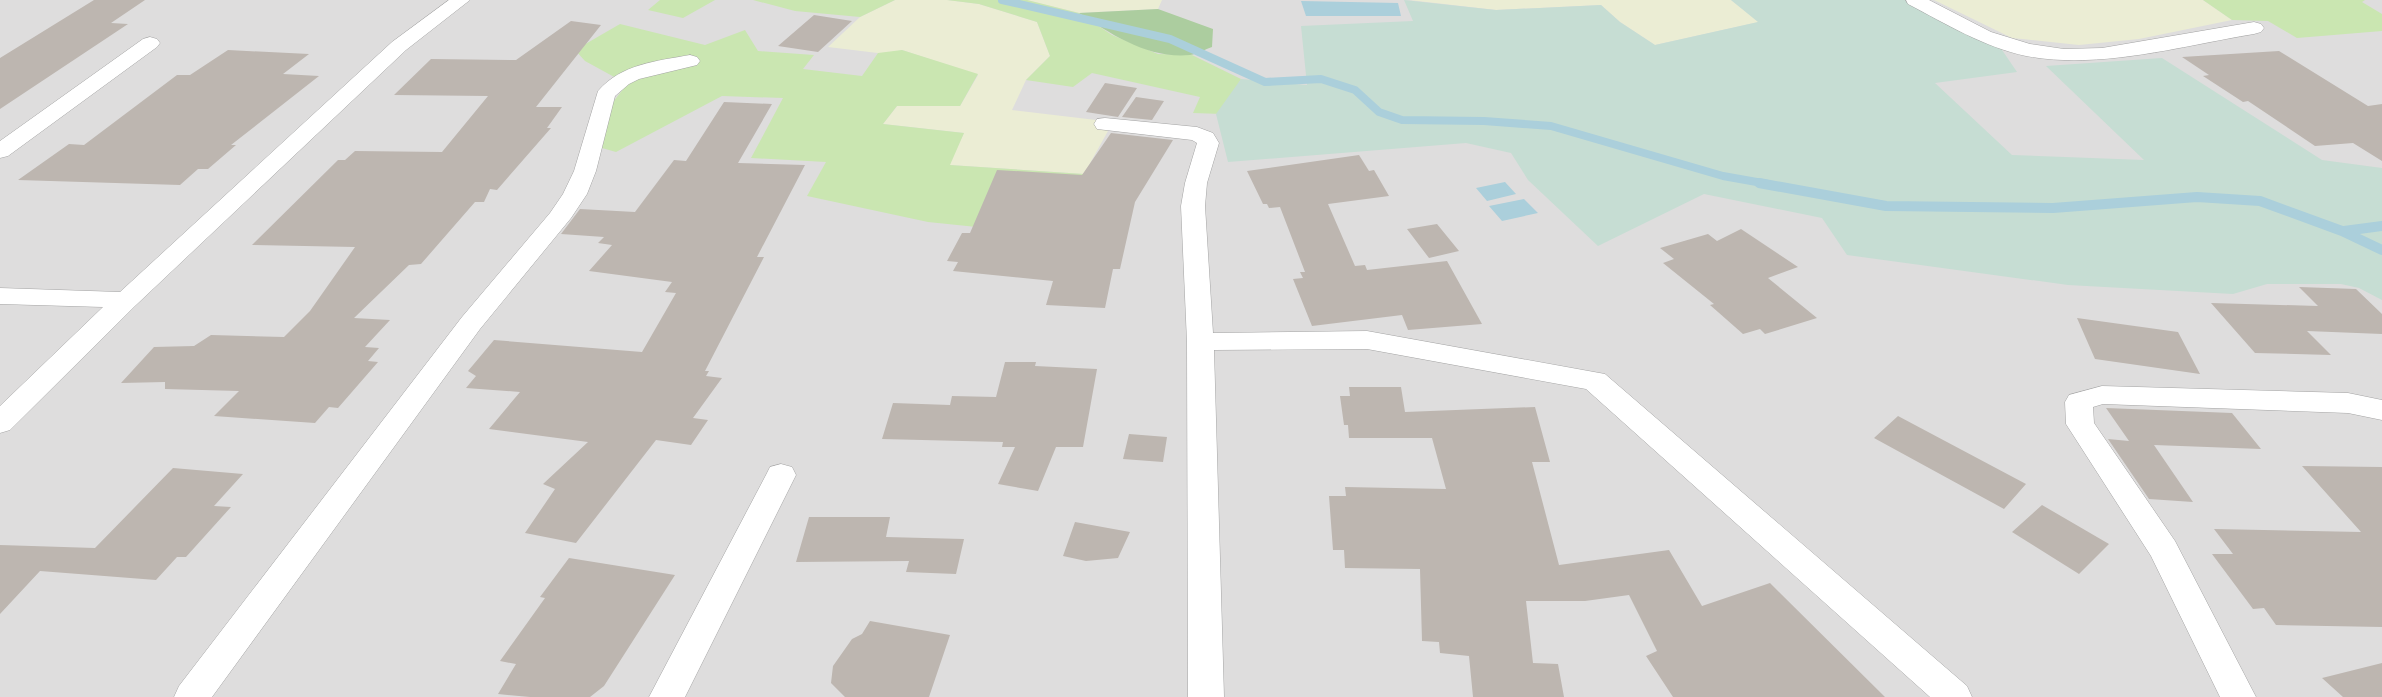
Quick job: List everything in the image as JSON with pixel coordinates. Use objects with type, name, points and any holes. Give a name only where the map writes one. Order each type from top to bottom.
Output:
[{"type":"street","points":[[0,423],[126,300],[399,46],[461,0]]},
{"type":"street","points":[[1915,0],[1984,36],[2027,50],[2064,55],[2102,54],[2254,28]]},
{"type":"street","points":[[0,151],[150,43]]},
{"type":"street","points":[[192,697],[471,323],[559,218],[575,194],[585,171],[605,95],[610,87],[639,72],[690,61]]},
{"type":"street","points":[[1105,124],[1197,134],[1205,138],[1208,143],[1196,183],[1193,206],[1200,342],[1206,697]]},
{"type":"street","points":[[0,296],[126,300]]},
{"type":"street","points":[[1200,342],[1367,339],[1595,381],[1954,697]]},
{"type":"street","points":[[2238,697],[2164,550],[2080,424],[2079,402],[2102,394],[2348,403],[2382,410]]},
{"type":"street","points":[[667,697],[781,475]]},
{"type":"shaded area","points":[[0,0],[2382,0],[2382,697],[0,697]]},
{"type":"green space","points":[[660,0],[715,0],[683,18],[648,10]]},
{"type":"green space","points":[[753,0],[895,0],[860,17],[795,11]]},
{"type":"green space","points":[[895,0],[947,0],[979,4],[1037,22],[1050,56],[1026,80],[1012,110],[1113,122],[1084,174],[949,165],[964,133],[883,124],[897,106],[960,106],[978,75],[902,50],[886,54],[828,47],[860,17]]},
{"type":"green space","points":[[947,0],[1027,0],[1079,13],[1112,35],[1158,54],[1192,55],[1241,79],[1222,114],[1193,113],[1200,97],[1092,73],[1073,87],[1026,80],[1050,56],[1037,22],[979,4]]},
{"type":"green space","points":[[1027,0],[1162,0],[1158,9],[1079,13]]},
{"type":"green space","points":[[1404,0],[1496,10],[1601,5],[1620,22],[1655,45],[1758,22],[1731,0],[1907,0],[2000,47],[2017,72],[1935,83],[2012,155],[2144,160],[2046,66],[2162,58],[2322,160],[2382,168],[2382,300],[2359,288],[2341,284],[2267,284],[2233,294],[2068,285],[1847,255],[1822,218],[1704,194],[1598,246],[1528,180],[1511,153],[1466,143],[1228,162],[1216,114],[1241,79],[1307,85],[1301,26],[1413,21]]},
{"type":"green space","points":[[1409,0],[1731,0],[1759,22],[1655,45],[1620,22],[1601,5],[1496,10]]},
{"type":"green space","points":[[1934,0],[2203,0],[2232,20],[2139,39],[2079,45],[2012,38]]},
{"type":"green space","points":[[2203,0],[2365,0],[2362,2],[2382,14],[2382,31],[2297,38],[2268,21],[2232,20]]},
{"type":"green space","points":[[1158,9],[1213,29],[1212,47],[1190,55],[1160,53],[1132,44],[1079,13]]},
{"type":"green space","points":[[620,24],[705,45],[745,30],[758,51],[814,55],[803,69],[862,76],[878,53],[902,50],[978,74],[960,106],[897,106],[883,124],[964,133],[950,165],[1084,174],[1053,235],[928,222],[807,196],[826,162],[751,158],[783,98],[722,96],[616,152],[602,148],[613,102],[627,84],[585,61],[575,50]]},
{"type":"water","points":[[1301,1],[1398,3],[1401,16],[1306,16]]},
{"type":"water","points":[[1505,182],[1516,194],[1487,201],[1476,188]]},
{"type":"water","points":[[1524,199],[1538,213],[1502,221],[1489,206]]},
{"type":"building","points":[[94,0],[145,0],[111,23],[128,24],[0,109],[0,58]]},
{"type":"building","points":[[814,15],[852,21],[818,52],[778,46]]},
{"type":"building","points":[[571,21],[601,25],[536,107],[562,107],[547,128],[551,128],[497,190],[490,189],[484,202],[475,202],[421,264],[409,265],[354,318],[390,320],[365,347],[379,348],[368,361],[378,362],[338,408],[329,407],[315,423],[214,416],[239,391],[165,389],[165,382],[121,383],[154,347],[194,346],[211,335],[284,337],[310,311],[355,247],[252,245],[338,160],[345,160],[355,151],[442,152],[488,96],[394,95],[431,59],[516,60]]},
{"type":"building","points":[[228,50],[309,54],[283,74],[319,76],[231,145],[236,145],[208,169],[198,169],[180,185],[18,180],[69,144],[84,145],[177,75],[190,75]]},
{"type":"building","points":[[2279,51],[2368,106],[2382,104],[2382,161],[2353,143],[2315,146],[2248,101],[2243,102],[2203,76],[2209,75],[2182,57]]},
{"type":"building","points":[[1105,83],[1137,88],[1118,117],[1086,112]]},
{"type":"building","points":[[1136,97],[1164,101],[1152,120],[1122,117]]},
{"type":"building","points":[[724,102],[772,104],[738,163],[805,165],[757,257],[764,257],[705,371],[709,371],[706,376],[722,378],[693,418],[708,420],[691,445],[656,440],[576,543],[525,533],[555,489],[543,484],[588,442],[489,429],[520,392],[466,388],[476,376],[468,371],[494,340],[642,352],[676,293],[665,292],[672,282],[589,271],[612,245],[598,243],[604,237],[561,234],[580,209],[635,212],[674,160],[686,161]]},
{"type":"building","points":[[1111,133],[1173,140],[1135,202],[1120,269],[1113,269],[1105,308],[1046,305],[1053,281],[953,271],[958,262],[947,261],[962,233],[970,233],[997,170],[1082,175]]},
{"type":"building","points":[[1359,155],[1369,171],[1374,170],[1389,196],[1328,204],[1355,266],[1365,265],[1367,270],[1447,261],[1482,324],[1408,330],[1402,315],[1312,326],[1293,279],[1303,278],[1300,272],[1305,272],[1280,207],[1269,208],[1267,204],[1263,204],[1247,171]]},
{"type":"building","points":[[1437,224],[1459,251],[1429,258],[1407,229]]},
{"type":"building","points":[[1741,229],[1798,267],[1768,278],[1817,318],[1765,334],[1760,329],[1743,334],[1710,305],[1714,304],[1663,263],[1674,259],[1660,248],[1708,234],[1717,241]]},
{"type":"building","points":[[2299,287],[2356,289],[2382,314],[2382,334],[2307,331],[2331,355],[2255,353],[2211,303],[2318,306]]},
{"type":"building","points":[[2077,318],[2178,332],[2200,374],[2095,359]]},
{"type":"building","points":[[1005,362],[1036,362],[1035,366],[1097,369],[1083,447],[1056,447],[1038,491],[998,484],[1015,447],[1002,447],[1003,442],[882,439],[893,403],[950,405],[952,396],[996,397]]},
{"type":"building","points":[[1349,387],[1401,387],[1405,412],[1535,407],[1550,462],[1532,462],[1559,565],[1669,550],[1702,606],[1770,583],[1885,697],[1673,697],[1646,656],[1657,651],[1629,595],[1585,601],[1526,601],[1533,663],[1558,664],[1564,697],[1473,697],[1469,656],[1440,653],[1439,642],[1422,641],[1420,569],[1345,568],[1344,550],[1333,550],[1329,496],[1346,496],[1345,487],[1446,489],[1432,438],[1349,438],[1348,425],[1344,425],[1340,396],[1350,396]]},
{"type":"building","points":[[2106,408],[2232,413],[2261,449],[2154,445],[2193,502],[2149,499],[2108,439],[2129,441]]},
{"type":"building","points":[[1898,416],[2026,484],[2004,509],[1874,438]]},
{"type":"building","points":[[1129,434],[1167,437],[1163,462],[1123,459]]},
{"type":"building","points":[[2302,466],[2382,467],[2382,627],[2276,625],[2264,608],[2253,609],[2212,554],[2233,554],[2214,529],[2361,532]]},
{"type":"building","points":[[173,468],[243,474],[214,506],[231,507],[186,557],[177,557],[156,580],[40,571],[0,614],[0,545],[95,548]]},
{"type":"building","points":[[2042,505],[2109,544],[2079,574],[2012,532]]},
{"type":"building","points":[[809,517],[890,517],[886,537],[964,539],[956,574],[906,572],[909,561],[796,562]]},
{"type":"building","points":[[1075,522],[1130,532],[1118,558],[1086,561],[1063,556]]},
{"type":"building","points":[[569,558],[675,575],[604,686],[590,697],[530,697],[498,694],[516,664],[500,661],[545,598],[540,597]]},
{"type":"building","points":[[870,621],[950,635],[929,697],[845,697],[831,683],[833,666],[852,639],[862,634]]},
{"type":"building","points":[[2382,663],[2382,697],[2343,697],[2322,678]]},
{"type":"waterway","points":[[1002,0],[1170,39],[1265,82],[1321,79],[1355,90],[1379,112],[1402,120],[1484,121],[1551,126],[1723,176],[1768,184]]},
{"type":"waterway","points":[[1759,183],[1886,206],[2053,208],[2197,197],[2260,201],[2342,231],[2382,250]]},
{"type":"waterway","points":[[2344,231],[2382,226]]}]
